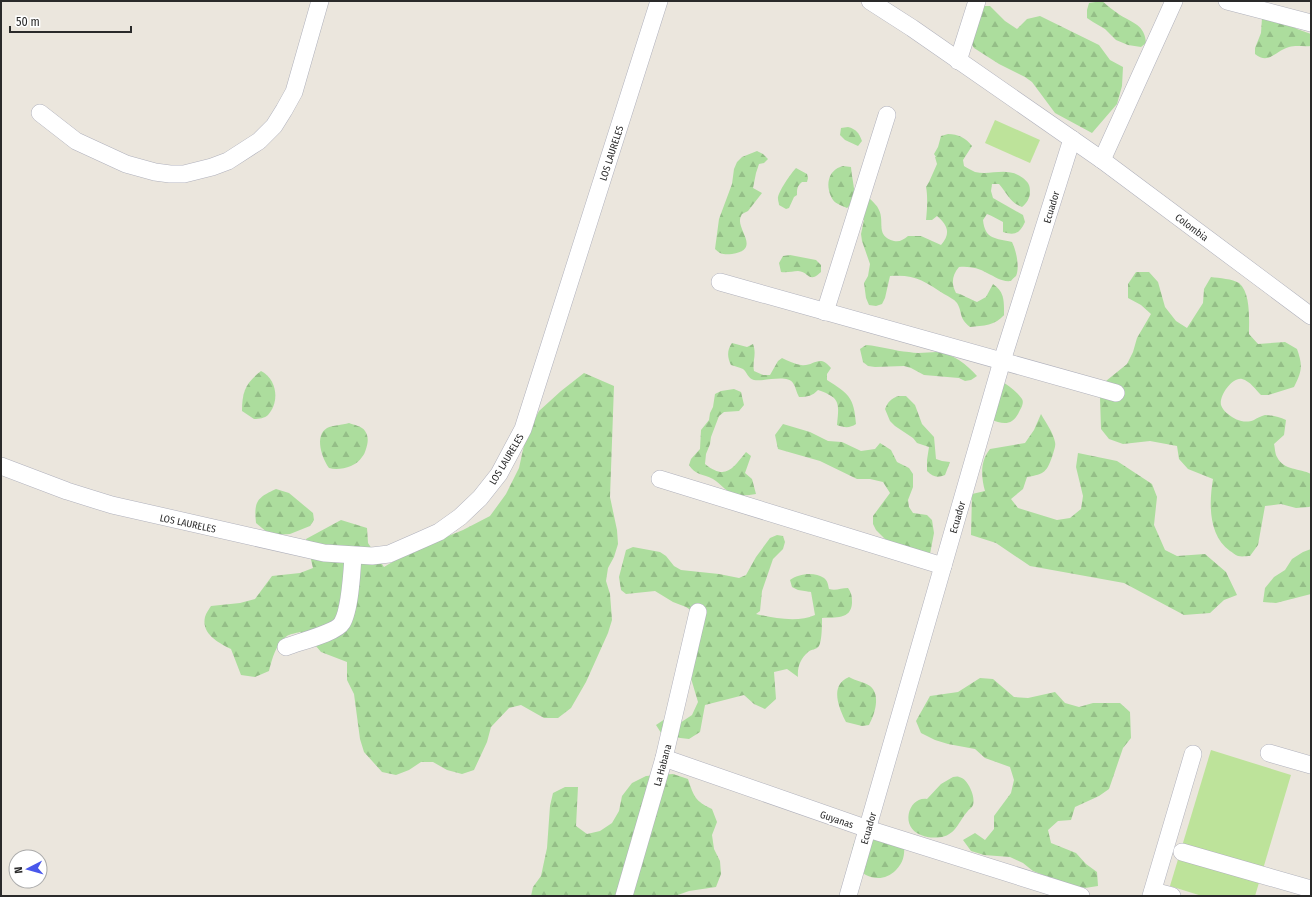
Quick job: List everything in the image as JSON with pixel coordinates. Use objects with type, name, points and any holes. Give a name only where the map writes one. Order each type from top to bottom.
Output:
[{"type":"street","points":[[40,112],[76,140],[126,164],[155,172],[170,174],[184,174],[212,168],[228,161],[259,141],[274,126],[294,92],[320,1]]},
{"type":"street","name":"LOS LAURELES","points":[[1,466],[67,491],[112,505],[324,553],[353,556],[389,554],[439,532],[460,517],[480,498],[499,474],[523,430],[659,1]]},
{"type":"street","name":"Colombia","points":[[870,1],[912,28],[1102,160],[1311,316]]},
{"type":"street","points":[[958,61],[977,1]]},
{"type":"street","points":[[1102,160],[1174,1]]},
{"type":"street","points":[[1227,1],[1311,23]]},
{"type":"street","points":[[826,312],[887,115]]},
{"type":"street","name":"Ecuador","points":[[848,896],[1002,361],[1072,139]]},
{"type":"street","points":[[720,282],[1116,393]]},
{"type":"street","points":[[660,479],[943,566]]},
{"type":"street","points":[[286,647],[330,632],[342,623],[348,605],[353,556]]},
{"type":"street","name":"La Habana","points":[[624,896],[664,758],[698,612]]},
{"type":"street","points":[[1269,753],[1311,765]]},
{"type":"street","points":[[1172,896],[1152,893],[1193,754]]},
{"type":"street","name":"Guyanas","points":[[664,758],[868,830],[1081,896]]},
{"type":"street","points":[[1182,852],[1311,889]]},
{"type":"green space","points":[[1102,1],[1138,25],[1143,32],[1146,43],[1141,47],[1128,45],[1116,40],[1105,29],[1087,18],[1089,3]]},
{"type":"green space","points":[[983,6],[990,6],[1005,21],[1017,29],[1027,19],[1040,16],[1099,45],[1110,60],[1123,67],[1122,86],[1117,104],[1092,133],[1055,113],[1032,82],[974,48],[967,36]]},
{"type":"green space","points":[[1262,18],[1280,19],[1297,29],[1311,34],[1311,46],[1289,47],[1268,58],[1260,57],[1255,54],[1255,48],[1261,33]]},
{"type":"green space","points":[[995,120],[1040,140],[1030,163],[985,143]]},
{"type":"green space","points":[[848,127],[855,130],[860,136],[862,141],[858,146],[845,140],[840,135],[841,128]]},
{"type":"green space","points":[[948,134],[962,137],[972,146],[963,160],[964,166],[975,172],[981,173],[1005,172],[1017,174],[1026,181],[1030,187],[1029,198],[1022,207],[1014,203],[999,184],[992,184],[991,191],[993,198],[1023,215],[1025,222],[1017,233],[1011,234],[1003,232],[1003,222],[987,214],[983,220],[984,227],[989,235],[996,239],[1012,242],[1017,259],[1018,268],[1016,276],[1011,281],[1004,281],[984,271],[970,267],[959,267],[954,276],[953,286],[956,293],[977,302],[986,297],[993,284],[1000,290],[1004,302],[1004,315],[993,323],[984,325],[970,327],[966,324],[961,315],[959,306],[954,300],[925,282],[913,277],[890,276],[885,298],[882,304],[876,306],[869,305],[866,298],[864,283],[868,276],[870,264],[861,234],[864,220],[858,216],[869,198],[878,208],[881,215],[882,232],[888,239],[898,241],[903,240],[908,236],[921,236],[941,245],[946,237],[946,226],[937,216],[932,220],[926,220],[926,187],[937,164],[934,154],[941,136]]},
{"type":"green space","points":[[757,151],[768,159],[764,163],[759,164],[753,188],[762,193],[748,211],[742,214],[740,218],[747,245],[745,249],[740,252],[722,254],[715,249],[719,219],[732,184],[734,169],[737,162],[742,157]]},
{"type":"green space","points":[[843,166],[851,167],[855,192],[855,201],[847,208],[833,200],[830,195],[828,185],[834,171]]},
{"type":"green space","points":[[796,168],[807,174],[808,178],[807,182],[802,182],[799,185],[797,195],[794,197],[789,208],[786,209],[779,205],[778,196]]},
{"type":"green space","points":[[790,255],[816,260],[821,265],[821,272],[814,277],[811,277],[798,271],[781,272],[779,263],[783,256]]},
{"type":"green space","points":[[1136,272],[1149,272],[1158,282],[1165,307],[1176,321],[1187,328],[1203,303],[1204,289],[1211,277],[1239,283],[1246,293],[1249,314],[1249,334],[1258,344],[1285,342],[1297,349],[1301,368],[1299,377],[1294,387],[1268,395],[1261,395],[1248,382],[1238,379],[1230,384],[1224,392],[1221,401],[1221,406],[1224,410],[1240,421],[1247,422],[1265,415],[1276,416],[1286,420],[1284,435],[1274,444],[1276,456],[1284,465],[1311,474],[1311,506],[1296,508],[1281,504],[1265,506],[1258,545],[1250,556],[1238,556],[1223,544],[1214,528],[1212,518],[1211,498],[1213,479],[1188,469],[1179,459],[1177,446],[1150,441],[1123,444],[1109,439],[1101,429],[1100,397],[1106,381],[1127,364],[1133,352],[1137,338],[1151,314],[1141,305],[1128,298],[1128,284]]},
{"type":"green space","points":[[732,343],[747,347],[753,344],[755,351],[754,371],[763,375],[770,375],[778,361],[782,358],[801,365],[823,361],[831,368],[827,374],[827,380],[841,389],[852,402],[856,424],[847,427],[837,425],[837,402],[826,393],[818,390],[810,396],[799,397],[793,383],[790,380],[752,379],[743,369],[731,365],[728,354]]},
{"type":"green space","points":[[866,345],[912,353],[943,353],[959,360],[977,376],[971,380],[965,381],[959,378],[924,375],[904,366],[868,366],[863,362],[860,349]]},
{"type":"green space","points":[[261,371],[271,379],[275,391],[274,404],[268,415],[262,418],[254,419],[242,411],[243,398],[248,384]]},
{"type":"green space","points":[[584,373],[614,386],[610,497],[617,530],[618,544],[614,557],[608,568],[606,581],[610,594],[612,620],[608,633],[586,682],[571,708],[558,718],[544,718],[521,705],[509,708],[491,727],[487,742],[474,770],[462,774],[447,770],[433,762],[421,762],[409,770],[396,775],[382,772],[364,752],[360,739],[354,694],[347,680],[347,662],[321,652],[311,640],[300,632],[288,635],[283,639],[275,652],[269,671],[255,677],[241,675],[231,649],[216,641],[208,633],[204,623],[205,617],[211,606],[240,603],[255,599],[272,576],[300,573],[313,568],[306,539],[341,520],[367,528],[368,543],[384,567],[409,552],[463,530],[490,516],[506,494],[519,468],[526,436],[539,411]]},
{"type":"green space","points":[[1000,380],[1012,388],[1023,402],[1017,415],[1008,423],[990,419]]},
{"type":"green space","points":[[734,389],[741,392],[744,405],[739,411],[724,412],[719,416],[706,454],[705,464],[718,472],[724,472],[733,467],[746,452],[751,456],[745,473],[752,479],[756,494],[733,494],[713,479],[697,473],[689,465],[691,459],[700,449],[701,430],[709,420],[715,394],[721,391]]},
{"type":"green space","points":[[899,396],[906,396],[915,405],[922,424],[934,437],[936,459],[950,462],[945,475],[931,475],[927,471],[929,447],[917,443],[913,438],[890,421],[885,409],[890,401]]},
{"type":"green space","points":[[1041,414],[1053,435],[1055,448],[1047,468],[1038,475],[1027,477],[1023,489],[1011,499],[1018,508],[1057,520],[1070,518],[1081,509],[1083,496],[1076,467],[1078,453],[1117,461],[1152,484],[1157,497],[1154,525],[1165,550],[1177,556],[1205,554],[1226,572],[1237,595],[1224,600],[1210,613],[1184,615],[1124,583],[1030,566],[996,543],[971,535],[972,494],[985,491],[982,469],[984,459],[990,449],[1025,443],[1034,430]]},
{"type":"green space","points":[[349,423],[364,429],[368,438],[367,447],[359,460],[352,466],[338,469],[329,468],[320,447],[321,436],[327,428]]},
{"type":"green space","points":[[783,424],[810,432],[828,441],[842,442],[861,451],[875,449],[880,443],[891,450],[897,462],[909,468],[913,474],[913,487],[908,500],[909,507],[913,513],[927,515],[932,520],[934,533],[930,554],[897,551],[876,530],[873,524],[873,516],[890,493],[883,482],[870,479],[857,479],[820,461],[778,449],[775,435]]},
{"type":"green space","points":[[276,489],[289,493],[313,513],[314,520],[310,526],[290,534],[275,535],[268,533],[256,523],[255,510],[260,498]]},
{"type":"green space","points":[[777,535],[783,536],[785,542],[783,549],[773,559],[762,591],[760,611],[756,614],[793,619],[801,619],[815,615],[811,592],[798,590],[792,587],[790,580],[797,576],[806,574],[824,578],[829,589],[834,590],[848,588],[852,597],[849,612],[842,616],[822,618],[820,644],[803,657],[799,666],[798,677],[787,669],[774,672],[776,699],[765,709],[754,704],[744,695],[705,705],[700,732],[689,739],[663,736],[656,725],[668,717],[680,723],[692,715],[698,702],[690,675],[692,611],[655,591],[626,594],[621,590],[619,577],[626,550],[633,547],[660,552],[666,556],[674,566],[681,570],[719,574],[739,578],[746,575],[756,557],[770,538]]},
{"type":"green space","points":[[1311,549],[1311,594],[1276,603],[1263,602],[1265,588],[1274,577],[1285,570],[1292,559]]},
{"type":"green space","points":[[849,677],[870,686],[875,694],[876,705],[869,725],[862,726],[846,722],[841,710],[837,697],[837,691],[839,685]]},
{"type":"green space","points":[[980,678],[993,679],[1014,697],[1028,698],[1055,692],[1065,703],[1079,707],[1093,703],[1120,703],[1130,712],[1131,738],[1123,748],[1109,789],[1099,796],[1075,807],[1071,820],[1058,821],[1048,830],[1051,843],[1076,853],[1086,864],[1097,872],[1098,886],[1085,888],[1071,886],[1033,871],[1023,863],[1010,857],[984,855],[971,851],[963,840],[975,833],[985,840],[994,829],[994,816],[1011,793],[1014,780],[1010,767],[985,758],[975,749],[935,740],[921,733],[916,721],[930,696],[958,692]]},
{"type":"green space","points":[[1211,750],[1291,775],[1255,896],[1202,896],[1170,886]]},
{"type":"green space","points":[[673,774],[688,779],[696,798],[712,809],[717,822],[712,835],[714,849],[720,861],[721,874],[716,887],[689,891],[675,896],[531,896],[533,887],[541,876],[547,848],[550,806],[553,793],[565,787],[578,787],[576,826],[587,834],[600,831],[612,823],[619,811],[622,796],[632,783],[646,776]]},
{"type":"green space","points":[[953,777],[962,778],[968,784],[974,802],[972,807],[957,827],[947,835],[934,838],[921,835],[914,831],[910,826],[908,819],[911,807],[915,802],[921,799],[927,799],[941,784]]},
{"type":"green space","points":[[865,829],[904,845],[902,862],[896,870],[888,876],[879,878],[871,877],[863,873],[857,867],[853,859],[852,851],[855,841]]}]
